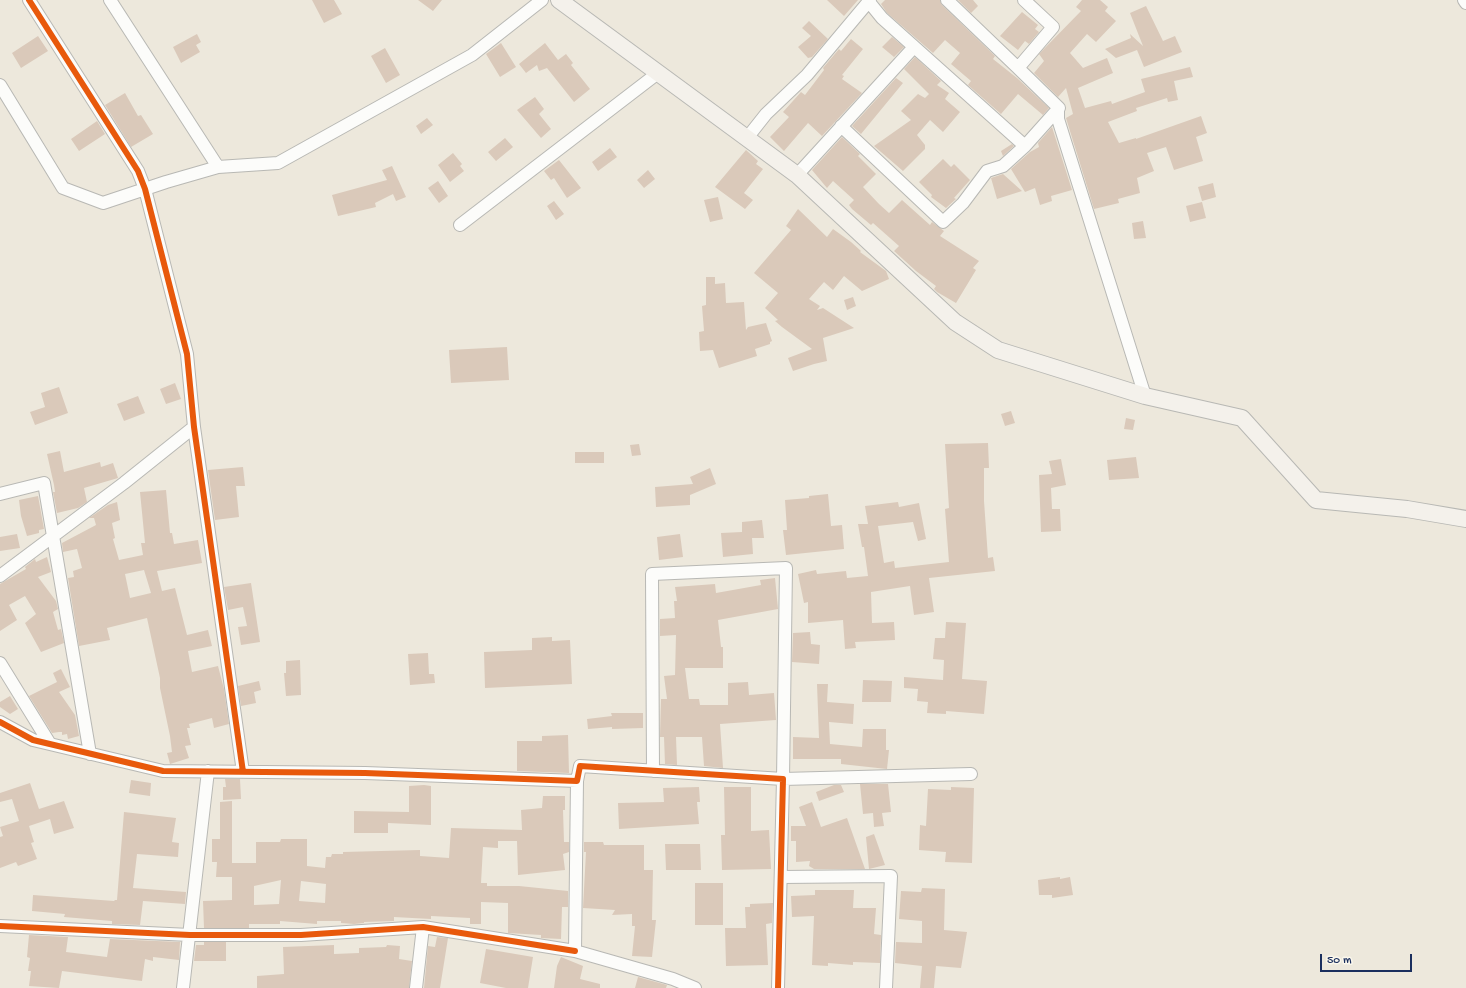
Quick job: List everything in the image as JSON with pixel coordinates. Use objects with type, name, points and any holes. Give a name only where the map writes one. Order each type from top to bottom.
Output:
[{"type":"main road","points":[[559,0],[797,175],[955,322],[998,350],[1145,396],[1242,418],[1316,500],[1407,509],[1466,519]]},
{"type":"street","points":[[29,0],[138,171],[145,189],[187,354],[194,427],[243,772]]},
{"type":"street","points":[[110,0],[218,167]]},
{"type":"street","points":[[0,85],[63,188],[104,203],[218,167],[278,163],[472,55],[542,0]]},
{"type":"street","points":[[947,0],[1059,108],[1058,119],[1145,396]]},
{"type":"street","points":[[1018,68],[1053,27],[1024,0]]},
{"type":"street","points":[[747,138],[766,114],[807,75],[869,1],[882,18],[1025,146]]},
{"type":"street","points":[[797,175],[914,46]]},
{"type":"street","points":[[460,225],[658,73]]},
{"type":"street","points":[[842,126],[943,222],[963,203],[987,171],[1004,166],[1025,146],[1058,110]]},
{"type":"street","points":[[0,576],[124,483],[194,427]]},
{"type":"street","points":[[0,494],[44,483],[52,538],[90,754]]},
{"type":"street","points":[[653,771],[652,574],[786,568],[778,988]]},
{"type":"street","points":[[0,663],[50,744]]},
{"type":"street","points":[[0,722],[33,740],[163,771],[365,773],[577,781]]},
{"type":"street","points":[[575,951],[577,781],[580,766],[783,779],[971,774]]},
{"type":"street","points":[[184,988],[208,771]]},
{"type":"street","points":[[781,877],[891,876],[886,988]]},
{"type":"street","points":[[0,926],[190,935],[301,935],[423,927],[575,951],[672,983],[695,988]]},
{"type":"street","points":[[416,988],[423,927]]},
{"type":"building","points":[[312,0],[334,0],[342,14],[324,23]]},
{"type":"building","points":[[418,0],[442,0],[433,11]]},
{"type":"building","points":[[827,0],[858,0],[844,16]]},
{"type":"building","points":[[885,0],[940,0],[942,5],[995,56],[993,59],[1017,78],[1049,108],[1043,115],[1018,94],[1001,114],[968,85],[971,81],[951,64],[960,53],[945,40],[933,53],[887,13],[881,4]]},
{"type":"building","points":[[958,0],[973,0],[978,6],[971,13]]},
{"type":"building","points":[[1082,0],[1100,0],[1108,7],[1105,11],[1116,21],[1096,42],[1087,34],[1070,53],[1083,68],[1107,58],[1113,73],[1078,88],[1085,108],[1111,101],[1112,104],[1145,92],[1141,79],[1190,67],[1193,77],[1174,81],[1178,100],[1168,102],[1167,98],[1136,108],[1137,111],[1108,122],[1119,143],[1136,139],[1201,116],[1207,133],[1196,137],[1203,161],[1174,170],[1166,147],[1147,153],[1154,171],[1137,178],[1140,193],[1118,199],[1119,203],[1094,209],[1066,118],[1073,114],[1066,88],[1058,97],[1034,73],[1044,61],[1039,54],[1081,11],[1076,7]]},
{"type":"building","points":[[1146,6],[1163,41],[1175,36],[1182,52],[1144,67],[1137,50],[1116,58],[1105,49],[1131,38],[1130,34],[1143,46],[1130,13]]},
{"type":"building","points":[[1022,12],[1038,25],[1035,29],[1039,32],[1029,44],[1025,41],[1018,50],[1000,36]]},
{"type":"building","points":[[809,21],[828,39],[812,57],[808,58],[798,47],[811,36],[802,28]]},
{"type":"building","points":[[197,34],[201,42],[196,45],[200,52],[181,63],[173,47]]},
{"type":"building","points":[[38,36],[48,51],[21,68],[12,53]]},
{"type":"building","points":[[892,37],[904,47],[894,57],[882,47]]},
{"type":"building","points":[[851,39],[863,49],[842,75],[844,76],[842,79],[862,93],[822,136],[808,123],[784,151],[770,137],[789,117],[783,112],[801,92],[805,95],[824,70],[823,68],[839,49],[841,51]]},
{"type":"building","points":[[501,43],[516,67],[500,77],[486,54]]},
{"type":"building","points":[[545,43],[558,60],[566,54],[573,63],[571,65],[590,89],[574,102],[547,68],[539,71],[537,65],[526,73],[519,64]]},
{"type":"building","points":[[385,48],[400,75],[386,83],[371,56]]},
{"type":"building","points":[[915,57],[941,81],[937,85],[949,93],[945,99],[960,112],[943,132],[930,120],[917,135],[925,145],[925,149],[903,171],[874,146],[911,120],[901,111],[918,94],[925,98],[929,94],[904,69]]},
{"type":"building","points":[[896,78],[903,83],[861,134],[852,126]]},
{"type":"building","points":[[125,93],[138,116],[141,115],[153,134],[131,147],[105,105]]},
{"type":"building","points":[[535,97],[544,109],[539,114],[551,129],[541,138],[517,110]]},
{"type":"building","points":[[427,118],[433,125],[421,134],[416,126]]},
{"type":"building","points":[[97,121],[105,134],[79,151],[71,139]]},
{"type":"building","points":[[1052,127],[1072,190],[1051,196],[1052,201],[1040,205],[1035,188],[1025,192],[1011,169],[1030,152],[1039,147],[1038,143]]},
{"type":"building","points":[[842,137],[860,154],[858,156],[876,174],[863,187],[879,204],[889,213],[902,200],[930,225],[932,222],[944,231],[940,236],[979,261],[973,268],[976,270],[956,303],[937,292],[934,289],[936,286],[916,271],[894,251],[899,246],[873,223],[871,225],[852,209],[849,205],[854,200],[833,181],[827,188],[812,170]]},
{"type":"building","points":[[505,138],[513,147],[496,161],[488,152]]},
{"type":"building","points":[[1012,144],[1014,146],[1003,156],[1001,151]]},
{"type":"building","points":[[610,148],[617,157],[598,171],[592,162]]},
{"type":"building","points":[[746,150],[758,161],[756,164],[763,169],[744,193],[753,200],[745,209],[715,187]]},
{"type":"building","points":[[453,153],[462,164],[460,166],[464,171],[450,182],[438,165]]},
{"type":"building","points":[[943,159],[951,167],[954,164],[970,180],[954,198],[956,199],[946,208],[931,197],[932,195],[919,182]]},
{"type":"building","points":[[559,160],[581,188],[567,198],[554,178],[551,180],[544,171]]},
{"type":"building","points":[[392,166],[406,197],[396,201],[393,194],[375,203],[376,207],[338,216],[332,195],[387,180],[382,170]]},
{"type":"building","points":[[648,170],[655,179],[644,188],[637,180]]},
{"type":"building","points":[[1003,174],[1022,191],[997,199],[991,178]]},
{"type":"building","points":[[438,181],[448,196],[439,203],[428,188]]},
{"type":"building","points":[[1213,183],[1216,197],[1202,201],[1198,187]]},
{"type":"building","points":[[718,197],[723,219],[710,222],[704,200]]},
{"type":"building","points":[[554,201],[564,214],[556,220],[547,206]]},
{"type":"building","points":[[1202,202],[1206,218],[1190,222],[1186,206]]},
{"type":"building","points":[[798,209],[827,237],[833,229],[851,242],[861,251],[860,252],[886,271],[889,279],[862,291],[844,276],[833,290],[824,282],[809,299],[820,306],[817,310],[823,308],[854,328],[823,338],[827,361],[793,371],[788,358],[812,349],[775,321],[778,320],[765,308],[778,293],[754,273],[791,230],[786,226]]},
{"type":"building","points":[[1143,221],[1146,238],[1134,239],[1132,223]]},
{"type":"building","points":[[706,277],[715,277],[715,284],[725,283],[726,303],[744,302],[746,330],[748,327],[766,323],[772,341],[770,344],[755,349],[757,356],[719,368],[713,350],[700,351],[699,332],[704,331],[702,306],[706,305]]},
{"type":"building","points":[[853,297],[856,306],[847,310],[844,300]]},
{"type":"building","points":[[507,347],[509,380],[451,383],[449,350]]},
{"type":"building","points":[[175,383],[181,399],[166,404],[160,389]]},
{"type":"building","points":[[59,387],[68,413],[35,425],[30,412],[45,407],[41,393]]},
{"type":"building","points":[[138,396],[145,413],[124,421],[117,404]]},
{"type":"building","points":[[1011,411],[1015,423],[1005,426],[1001,414]]},
{"type":"building","points":[[1126,418],[1135,420],[1133,430],[1124,429]]},
{"type":"building","points":[[988,443],[989,468],[984,468],[984,501],[988,558],[993,557],[995,571],[929,578],[934,612],[914,615],[910,586],[871,592],[872,623],[894,622],[895,640],[855,642],[856,648],[845,649],[843,620],[808,623],[808,602],[804,603],[798,574],[816,570],[817,574],[846,571],[847,578],[868,576],[864,547],[862,547],[858,524],[868,524],[865,506],[898,502],[899,507],[919,503],[926,539],[918,541],[913,522],[878,526],[884,563],[894,561],[895,568],[949,562],[945,509],[949,508],[945,444]]},
{"type":"building","points":[[639,444],[641,455],[632,456],[630,445]]},
{"type":"building","points":[[60,451],[64,472],[100,462],[101,467],[113,463],[118,478],[84,488],[87,502],[78,508],[57,513],[53,492],[55,492],[54,485],[47,454]]},
{"type":"building","points":[[575,452],[604,452],[604,463],[575,463]]},
{"type":"building","points":[[1136,457],[1139,478],[1109,480],[1107,460]]},
{"type":"building","points":[[1061,459],[1066,485],[1051,488],[1052,509],[1060,509],[1061,531],[1041,532],[1039,475],[1052,474],[1049,461]]},
{"type":"building","points":[[243,467],[245,486],[236,486],[239,517],[215,520],[208,470]]},
{"type":"building","points":[[710,468],[716,484],[690,495],[690,505],[656,507],[655,487],[693,484],[690,477]]},
{"type":"building","points":[[166,490],[170,533],[172,533],[174,544],[198,540],[202,563],[157,571],[162,591],[175,588],[187,635],[208,630],[212,646],[188,651],[192,672],[218,666],[224,689],[229,724],[214,728],[212,718],[189,724],[190,728],[187,728],[191,745],[185,746],[189,758],[170,764],[167,753],[172,752],[170,736],[160,688],[160,678],[147,618],[107,628],[110,640],[79,646],[68,578],[74,577],[73,571],[82,568],[77,549],[63,552],[62,543],[96,525],[94,518],[89,518],[108,505],[117,502],[120,520],[112,523],[115,538],[113,539],[119,560],[143,555],[141,543],[145,543],[140,492]],"holes":[[[144,570],[151,593],[130,598],[125,574]]]},
{"type":"building","points":[[828,494],[831,526],[842,525],[844,549],[786,555],[783,530],[787,530],[785,500],[809,498],[809,496]]},
{"type":"building","points":[[38,496],[44,529],[39,530],[39,533],[27,536],[21,516],[19,500]]},
{"type":"building","points":[[762,520],[764,538],[752,538],[753,554],[723,557],[721,533],[742,532],[742,522]]},
{"type":"building","points":[[17,534],[20,548],[0,551],[0,537]]},
{"type":"building","points":[[680,534],[683,557],[659,560],[657,537]]},
{"type":"building","points":[[47,557],[51,572],[38,577],[56,601],[58,609],[53,612],[58,630],[61,629],[64,643],[41,652],[25,623],[36,614],[25,596],[9,605],[17,620],[0,631],[0,584],[26,569],[25,567],[35,559],[36,562]]},
{"type":"building","points":[[775,578],[778,609],[718,620],[721,647],[723,647],[723,668],[685,668],[689,699],[699,699],[700,705],[728,705],[728,683],[748,682],[749,695],[774,693],[776,720],[720,724],[723,768],[704,766],[702,737],[676,737],[677,765],[665,764],[664,737],[660,737],[661,699],[667,699],[664,676],[675,675],[676,635],[660,636],[660,619],[675,618],[674,601],[677,601],[675,587],[715,584],[716,593],[761,585],[760,580]]},
{"type":"building","points":[[251,583],[260,642],[241,645],[238,627],[247,626],[243,607],[228,610],[224,587]]},
{"type":"building","points":[[946,622],[966,623],[962,679],[987,681],[984,714],[946,711],[946,714],[927,713],[928,702],[917,701],[918,689],[904,688],[904,677],[943,680],[944,660],[933,659],[935,638],[945,638]]},
{"type":"building","points":[[810,632],[811,644],[820,645],[819,664],[792,662],[793,633]]},
{"type":"building","points":[[552,637],[552,641],[570,640],[572,684],[485,688],[484,652],[532,650],[532,638]]},
{"type":"building","points":[[428,653],[429,674],[434,674],[435,683],[410,685],[408,654]]},
{"type":"building","points":[[300,660],[301,695],[286,696],[284,673],[286,673],[286,661]]},
{"type":"building","points":[[61,669],[70,687],[59,692],[75,715],[79,736],[68,739],[67,734],[62,735],[62,732],[52,733],[29,696],[57,682],[53,673]]},
{"type":"building","points":[[863,680],[892,681],[891,702],[862,702]]},
{"type":"building","points":[[259,681],[261,690],[254,692],[256,703],[241,706],[238,686]]},
{"type":"building","points":[[817,684],[828,684],[827,702],[854,704],[853,724],[829,722],[830,744],[862,747],[863,729],[886,729],[886,750],[889,750],[887,769],[841,764],[841,759],[793,759],[793,737],[819,738]]},
{"type":"building","points":[[10,696],[18,709],[10,714],[0,707],[0,702]]},
{"type":"building","points":[[611,713],[643,713],[643,728],[612,729],[612,727],[588,729],[587,719],[612,716]]},
{"type":"building","points":[[568,735],[569,773],[517,771],[517,741],[542,741],[542,736]]},
{"type":"building","points":[[225,779],[240,779],[241,799],[223,800],[223,787],[226,787]]},
{"type":"building","points":[[131,780],[151,783],[150,796],[129,793]]},
{"type":"building","points":[[30,783],[39,809],[64,801],[74,828],[54,834],[50,819],[29,826],[34,842],[31,843],[37,859],[18,866],[16,862],[0,868],[0,837],[3,836],[0,827],[19,821],[12,799],[0,802],[0,793]]},
{"type":"building","points":[[860,784],[888,784],[891,812],[882,813],[884,826],[874,827],[873,813],[863,814]]},
{"type":"building","points":[[834,785],[841,785],[844,792],[819,801],[816,792]]},
{"type":"building","points":[[409,786],[431,786],[431,825],[388,823],[388,833],[354,833],[354,811],[409,812]]},
{"type":"building","points":[[699,787],[700,802],[697,802],[699,824],[619,829],[618,803],[664,802],[663,788]]},
{"type":"building","points":[[724,787],[751,787],[751,831],[769,830],[771,869],[722,870],[721,835],[725,835]]},
{"type":"building","points":[[951,787],[974,788],[972,863],[945,862],[946,852],[919,850],[920,825],[926,826],[928,789],[951,790]]},
{"type":"building","points":[[543,796],[565,796],[565,810],[563,810],[564,842],[569,842],[569,852],[563,854],[565,870],[518,875],[517,841],[498,841],[498,848],[483,847],[481,883],[487,883],[487,886],[519,886],[568,891],[568,907],[562,907],[561,939],[541,938],[541,935],[508,933],[508,903],[481,902],[481,924],[470,924],[470,918],[431,916],[431,919],[394,917],[394,921],[364,922],[354,924],[341,923],[341,921],[317,921],[317,924],[280,921],[280,924],[249,924],[249,928],[204,928],[203,901],[232,900],[232,877],[216,877],[217,862],[212,862],[212,839],[220,839],[220,802],[232,801],[232,863],[256,863],[256,842],[280,842],[281,839],[307,839],[307,866],[325,868],[326,857],[331,857],[332,854],[343,854],[343,852],[420,850],[420,856],[449,858],[451,828],[522,830],[521,810],[542,808]],"holes":[[[281,880],[279,904],[254,905],[254,886]],[[301,881],[326,884],[325,903],[299,901]]]},
{"type":"building","points":[[812,802],[821,827],[847,818],[865,869],[814,869],[809,866],[810,861],[796,862],[796,841],[791,841],[791,826],[806,826],[799,807]]},
{"type":"building","points":[[124,812],[176,818],[172,842],[179,843],[178,857],[137,854],[133,888],[186,892],[185,904],[143,901],[140,925],[112,924],[112,921],[64,917],[65,914],[32,911],[33,895],[117,900]]},
{"type":"building","points":[[874,834],[885,865],[869,869],[866,837]]},
{"type":"building","points":[[584,842],[603,842],[604,845],[644,845],[644,870],[653,870],[652,920],[656,920],[652,957],[632,956],[635,926],[632,926],[632,914],[612,915],[615,910],[583,908],[586,852],[584,852]]},
{"type":"building","points":[[665,844],[700,844],[701,870],[666,870]]},
{"type":"building","points":[[1060,877],[1060,879],[1070,877],[1073,895],[1052,898],[1052,895],[1039,895],[1038,880]]},
{"type":"building","points":[[695,883],[723,883],[723,925],[695,925]]},
{"type":"building","points":[[922,888],[945,889],[944,930],[967,932],[961,968],[936,966],[934,988],[920,988],[922,966],[895,963],[896,942],[922,943],[922,921],[899,919],[901,891],[921,892]]},
{"type":"building","points":[[815,890],[854,890],[853,908],[876,908],[874,934],[881,935],[880,963],[853,962],[853,965],[828,963],[828,966],[812,965],[814,916],[792,917],[791,896],[815,895]]},
{"type":"building","points":[[773,903],[772,923],[766,924],[768,965],[726,966],[725,928],[746,928],[745,907],[750,907],[750,904]]},
{"type":"building","points":[[29,935],[68,937],[66,952],[107,957],[110,939],[180,942],[179,960],[153,957],[153,961],[145,959],[142,981],[62,971],[59,988],[29,986],[31,971],[28,971],[30,958],[27,957]]},
{"type":"building","points":[[437,937],[448,938],[440,988],[424,988],[428,946],[435,947]]},
{"type":"building","points":[[204,942],[226,942],[226,961],[194,961],[196,945],[204,945]]},
{"type":"building","points":[[334,945],[334,954],[359,953],[359,948],[386,947],[387,945],[400,946],[399,959],[412,961],[409,988],[257,988],[257,976],[284,974],[283,947]]},
{"type":"building","points":[[486,949],[533,957],[528,988],[506,988],[480,983]]},
{"type":"building","points":[[561,957],[583,966],[580,979],[600,984],[600,988],[554,988],[557,966]]},
{"type":"building","points":[[638,977],[667,985],[666,988],[635,988]]},
{"type":"cycle path","points":[[29,0],[138,171],[145,189],[187,354],[194,427],[243,772]]},
{"type":"cycle path","points":[[0,722],[33,740],[163,771],[365,773],[577,781],[580,766],[783,779],[778,988]]},
{"type":"cycle path","points":[[0,926],[190,935],[301,935],[423,927],[575,951]]}]
